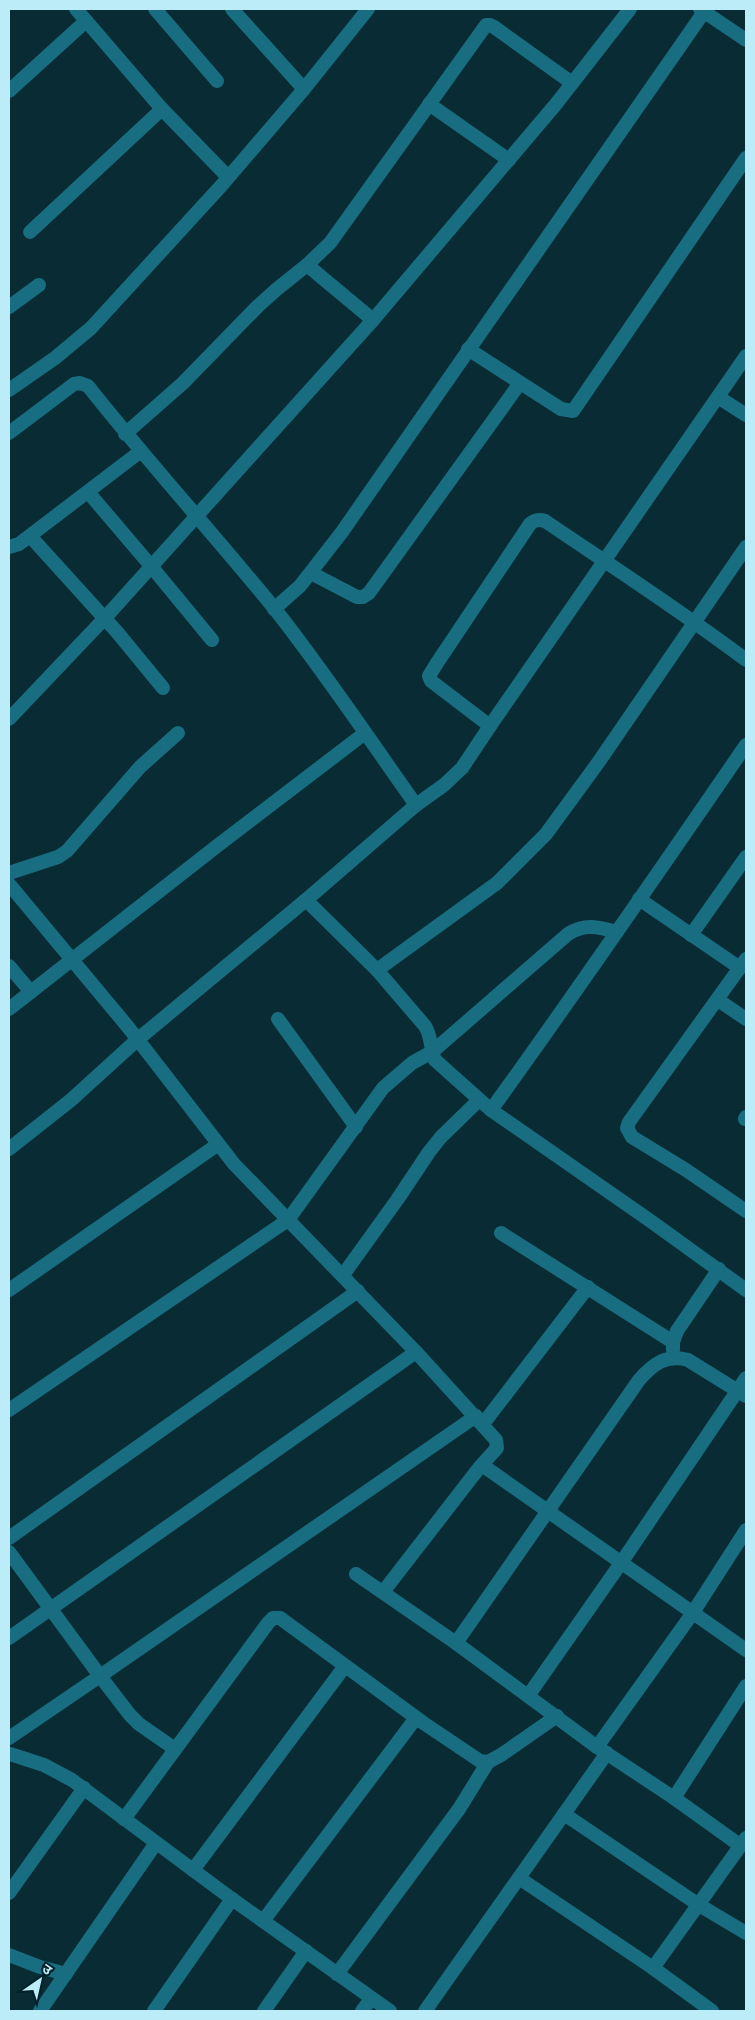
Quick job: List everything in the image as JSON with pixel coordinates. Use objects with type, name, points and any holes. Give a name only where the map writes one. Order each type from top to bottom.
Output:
[{"type":"street","points":[[76,9],[162,109],[228,177]]},
{"type":"street","points":[[155,9],[217,81]]},
{"type":"street","points":[[232,9],[304,88]]},
{"type":"street","points":[[9,390],[81,338],[228,177],[368,9]]},
{"type":"street","points":[[9,719],[104,619],[373,320],[509,160],[630,9]]},
{"type":"street","points":[[274,609],[300,586],[342,532],[703,10],[746,40]]},
{"type":"street","points":[[9,92],[86,21]]},
{"type":"street","points":[[125,434],[183,383],[277,289],[308,265],[342,227],[486,25],[490,24],[572,83]]},
{"type":"street","points":[[429,104],[509,160]]},
{"type":"street","points":[[30,232],[162,109]]},
{"type":"street","points":[[468,349],[561,409],[573,411],[746,158]]},
{"type":"street","points":[[308,265],[373,320]]},
{"type":"street","points":[[9,307],[38,285]]},
{"type":"street","points":[[9,1148],[71,1100],[137,1040],[306,900],[416,805],[455,775],[605,562],[746,356]]},
{"type":"street","points":[[9,433],[68,389],[80,383],[88,386],[125,434],[274,609],[416,805]]},
{"type":"street","points":[[310,573],[357,597],[363,597],[369,593],[520,383]]},
{"type":"street","points":[[718,397],[746,416]]},
{"type":"street","points":[[9,547],[20,544],[141,451]]},
{"type":"street","points":[[88,492],[212,640]]},
{"type":"street","points":[[490,726],[431,681],[430,676],[530,524],[535,520],[545,521],[694,622],[746,660]]},
{"type":"street","points":[[30,536],[163,688]]},
{"type":"street","points":[[377,970],[497,883],[546,834],[746,547]]},
{"type":"street","points":[[9,873],[58,857],[67,851],[140,767],[178,733]]},
{"type":"street","points":[[9,1009],[365,733]]},
{"type":"street","points":[[491,1110],[568,1005],[639,899],[746,747]]},
{"type":"street","points":[[691,935],[746,857]]},
{"type":"street","points":[[9,884],[137,1040],[217,1145],[343,1275],[494,1436],[497,1448],[383,1592]]},
{"type":"street","points":[[639,899],[691,935],[743,964],[629,1122],[627,1128],[632,1137],[686,1170],[746,1211]]},
{"type":"street","points":[[306,900],[377,970],[426,1026],[430,1034],[435,1060],[442,1068],[491,1110],[719,1269],[746,1290]]},
{"type":"street","points":[[9,1410],[288,1220],[356,1127],[368,1106],[383,1088],[412,1063],[432,1052],[576,928],[596,926],[617,932]]},
{"type":"street","points":[[9,966],[31,992]]},
{"type":"street","points":[[718,1000],[746,1019]]},
{"type":"street","points":[[278,1019],[356,1127]]},
{"type":"street","points":[[343,1275],[429,1152],[441,1137],[479,1100]]},
{"type":"street","points":[[9,1290],[217,1145]]},
{"type":"street","points":[[500,1233],[673,1342]]},
{"type":"street","points":[[673,1358],[673,1342],[682,1322],[719,1269]]},
{"type":"street","points":[[390,2011],[232,1899],[84,1788],[60,1772],[10,1756],[11,1736],[480,1420],[588,1287]]},
{"type":"street","points":[[9,1538],[358,1291]]},
{"type":"street","points":[[9,1638],[416,1352]]},
{"type":"street","points":[[456,1643],[639,1380],[658,1362],[673,1358],[688,1360],[742,1393]]},
{"type":"street","points":[[528,1696],[742,1393],[746,1378]]},
{"type":"street","points":[[482,1465],[692,1614],[746,1650]]},
{"type":"street","points":[[425,2011],[564,1814],[602,1750],[746,1530]]},
{"type":"street","points":[[9,1552],[49,1610],[130,1715],[175,1749]]},
{"type":"street","points":[[356,1574],[456,1643],[602,1750],[744,1842],[653,1968]]},
{"type":"street","points":[[124,1819],[268,1622],[274,1618],[280,1618],[416,1718],[480,1762],[488,1762],[502,1755],[557,1716]]},
{"type":"street","points":[[193,1870],[345,1666]]},
{"type":"street","points":[[674,1798],[746,1686]]},
{"type":"street","points":[[263,1921],[416,1718]]},
{"type":"street","points":[[338,1974],[458,1810],[488,1762]]},
{"type":"street","points":[[9,1894],[84,1788]]},
{"type":"street","points":[[564,1814],[699,1905],[746,1933]]},
{"type":"street","points":[[40,2011],[156,1842]]},
{"type":"street","points":[[519,1878],[653,1968],[712,2011]]},
{"type":"street","points":[[154,2011],[232,1899]]},
{"type":"street","points":[[264,2011],[306,1951]]},
{"type":"street","points":[[9,1955],[40,1967],[66,1974]]},
{"type":"street","points":[[362,2011],[371,1999]]}]
